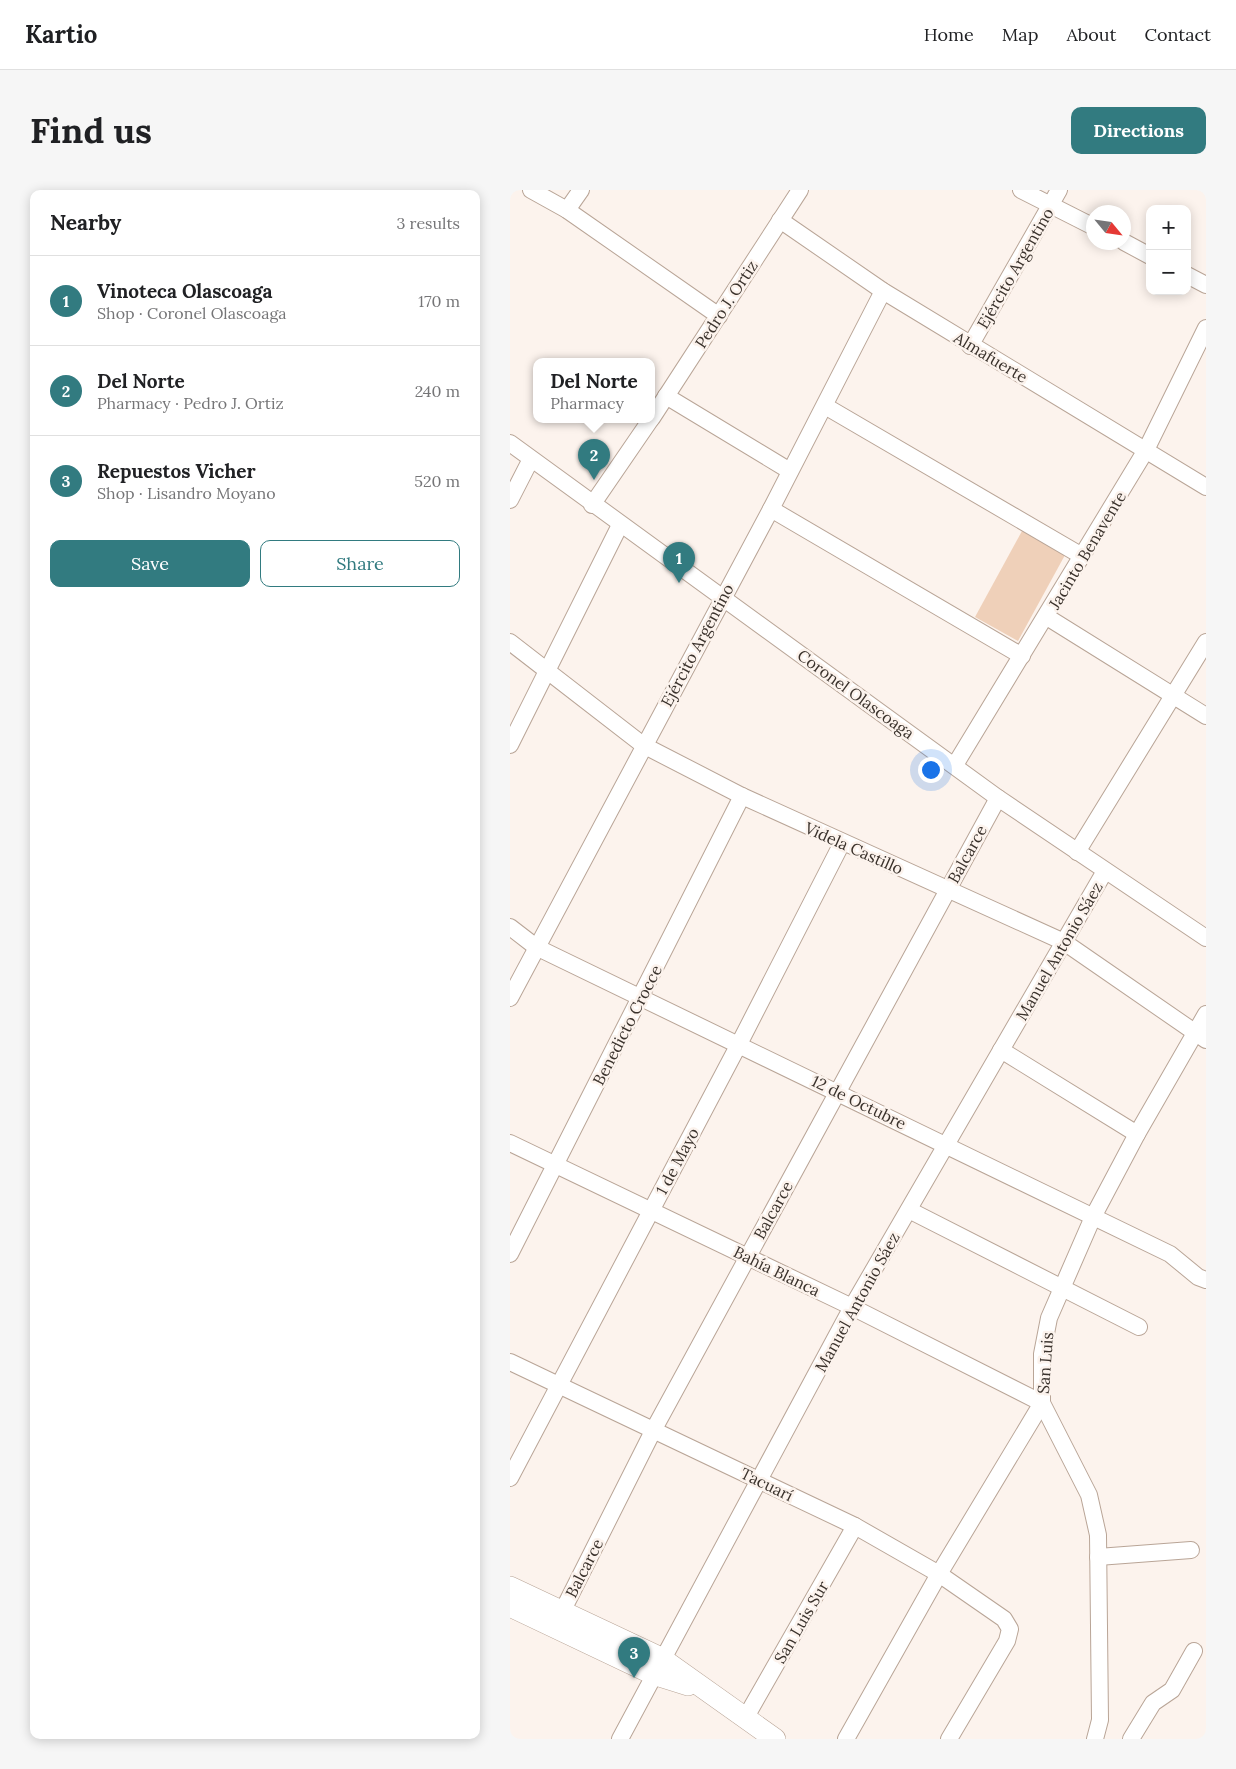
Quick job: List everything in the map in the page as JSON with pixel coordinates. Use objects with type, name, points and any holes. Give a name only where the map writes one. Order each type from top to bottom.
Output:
[{"type":"main road","points":[[510,1587],[559,1619],[710,1692],[775,1739]]},
{"type":"main road","points":[[510,1606],[559,1619]]},
{"type":"street","points":[[531,190],[567,210],[719,316]]},
{"type":"street","points":[[567,210],[581,190]]},
{"type":"street","name":"Pedro J. Ortiz","points":[[655,412],[800,190]]},
{"type":"street","points":[[1021,190],[1086,223]]},
{"type":"street","name":"Ejército Argentino","points":[[970,346],[1059,190]]},
{"type":"street","name":"Almafuerte","points":[[780,220],[883,291],[970,346],[1206,487]]},
{"type":"street","points":[[1131,246],[1146,254]]},
{"type":"street","points":[[1191,277],[1206,284]]},
{"type":"street","name":"Ejército Argentino","points":[[510,998],[643,745],[771,509],[883,291]]},
{"type":"street","name":"Jacinto Benavente","points":[[955,765],[1146,450],[1206,328]]},
{"type":"street","points":[[666,396],[790,471]]},
{"type":"street","points":[[825,406],[1082,556]]},
{"type":"street","name":"Pedro J. Ortiz","points":[[592,505],[648,423]]},
{"type":"street","name":"Coronel Olascoaga","points":[[510,443],[592,505],[955,765],[998,798],[1206,938]]},
{"type":"street","points":[[510,500],[531,459]]},
{"type":"street","points":[[771,509],[1022,656]]},
{"type":"street","points":[[510,745],[620,524]]},
{"type":"street","points":[[1046,617],[1206,716]]},
{"type":"street","name":"Videla Castillo","points":[[510,642],[643,745],[742,796],[842,843],[1064,942],[1200,1037]]},
{"type":"street","points":[[1078,852],[1206,642]]},
{"type":"street","name":"Benedicto Crocce","points":[[510,1254],[742,796]]},
{"type":"street","name":"Balcarce","points":[[559,1619],[654,1429],[746,1257],[998,798]]},
{"type":"street","name":"1 de Mayo","points":[[510,1478],[738,1046],[842,843]]},
{"type":"street","name":"Manuel Antonio Sáez","points":[[620,1739],[657,1666],[852,1307],[1105,871]]},
{"type":"street","name":"12 de Octubre","points":[[510,927],[536,947],[1170,1254],[1198,1277],[1206,1280]]},
{"type":"street","name":"San Luis","points":[[1096,1738],[1100,1720],[1098,1535],[1089,1495],[1042,1403],[1042,1354],[1049,1318],[1060,1288],[1093,1217],[1136,1134],[1200,1037],[1206,1014]]},
{"type":"street","points":[[1001,1050],[1136,1134]]},
{"type":"street","name":"Bahía Blanca","points":[[510,1143],[852,1307],[1042,1403]]},
{"type":"street","points":[[909,1210],[1139,1327]]},
{"type":"street","name":"Tacuarí","points":[[510,1362],[855,1526],[939,1574],[1004,1619],[1010,1629],[1007,1641],[950,1739]]},
{"type":"street","points":[[846,1739],[939,1574],[1042,1403]]},
{"type":"street","name":"San Luis Sur","points":[[746,1717],[855,1526]]},
{"type":"street","points":[[1098,1557],[1191,1550]]},
{"type":"street","points":[[1131,1739],[1153,1702],[1172,1690],[1194,1651]]},
{"type":"shaded area","points":[[1022,531],[1065,555],[1018,641],[975,617]]},
{"type":"place","name":"Del Norte","points":[[594,480]]},
{"type":"place","name":"Vinoteca Olascoaga","points":[[679,583]]},
{"type":"place","name":"Repuestos Vicher","points":[[634,1678]]}]
